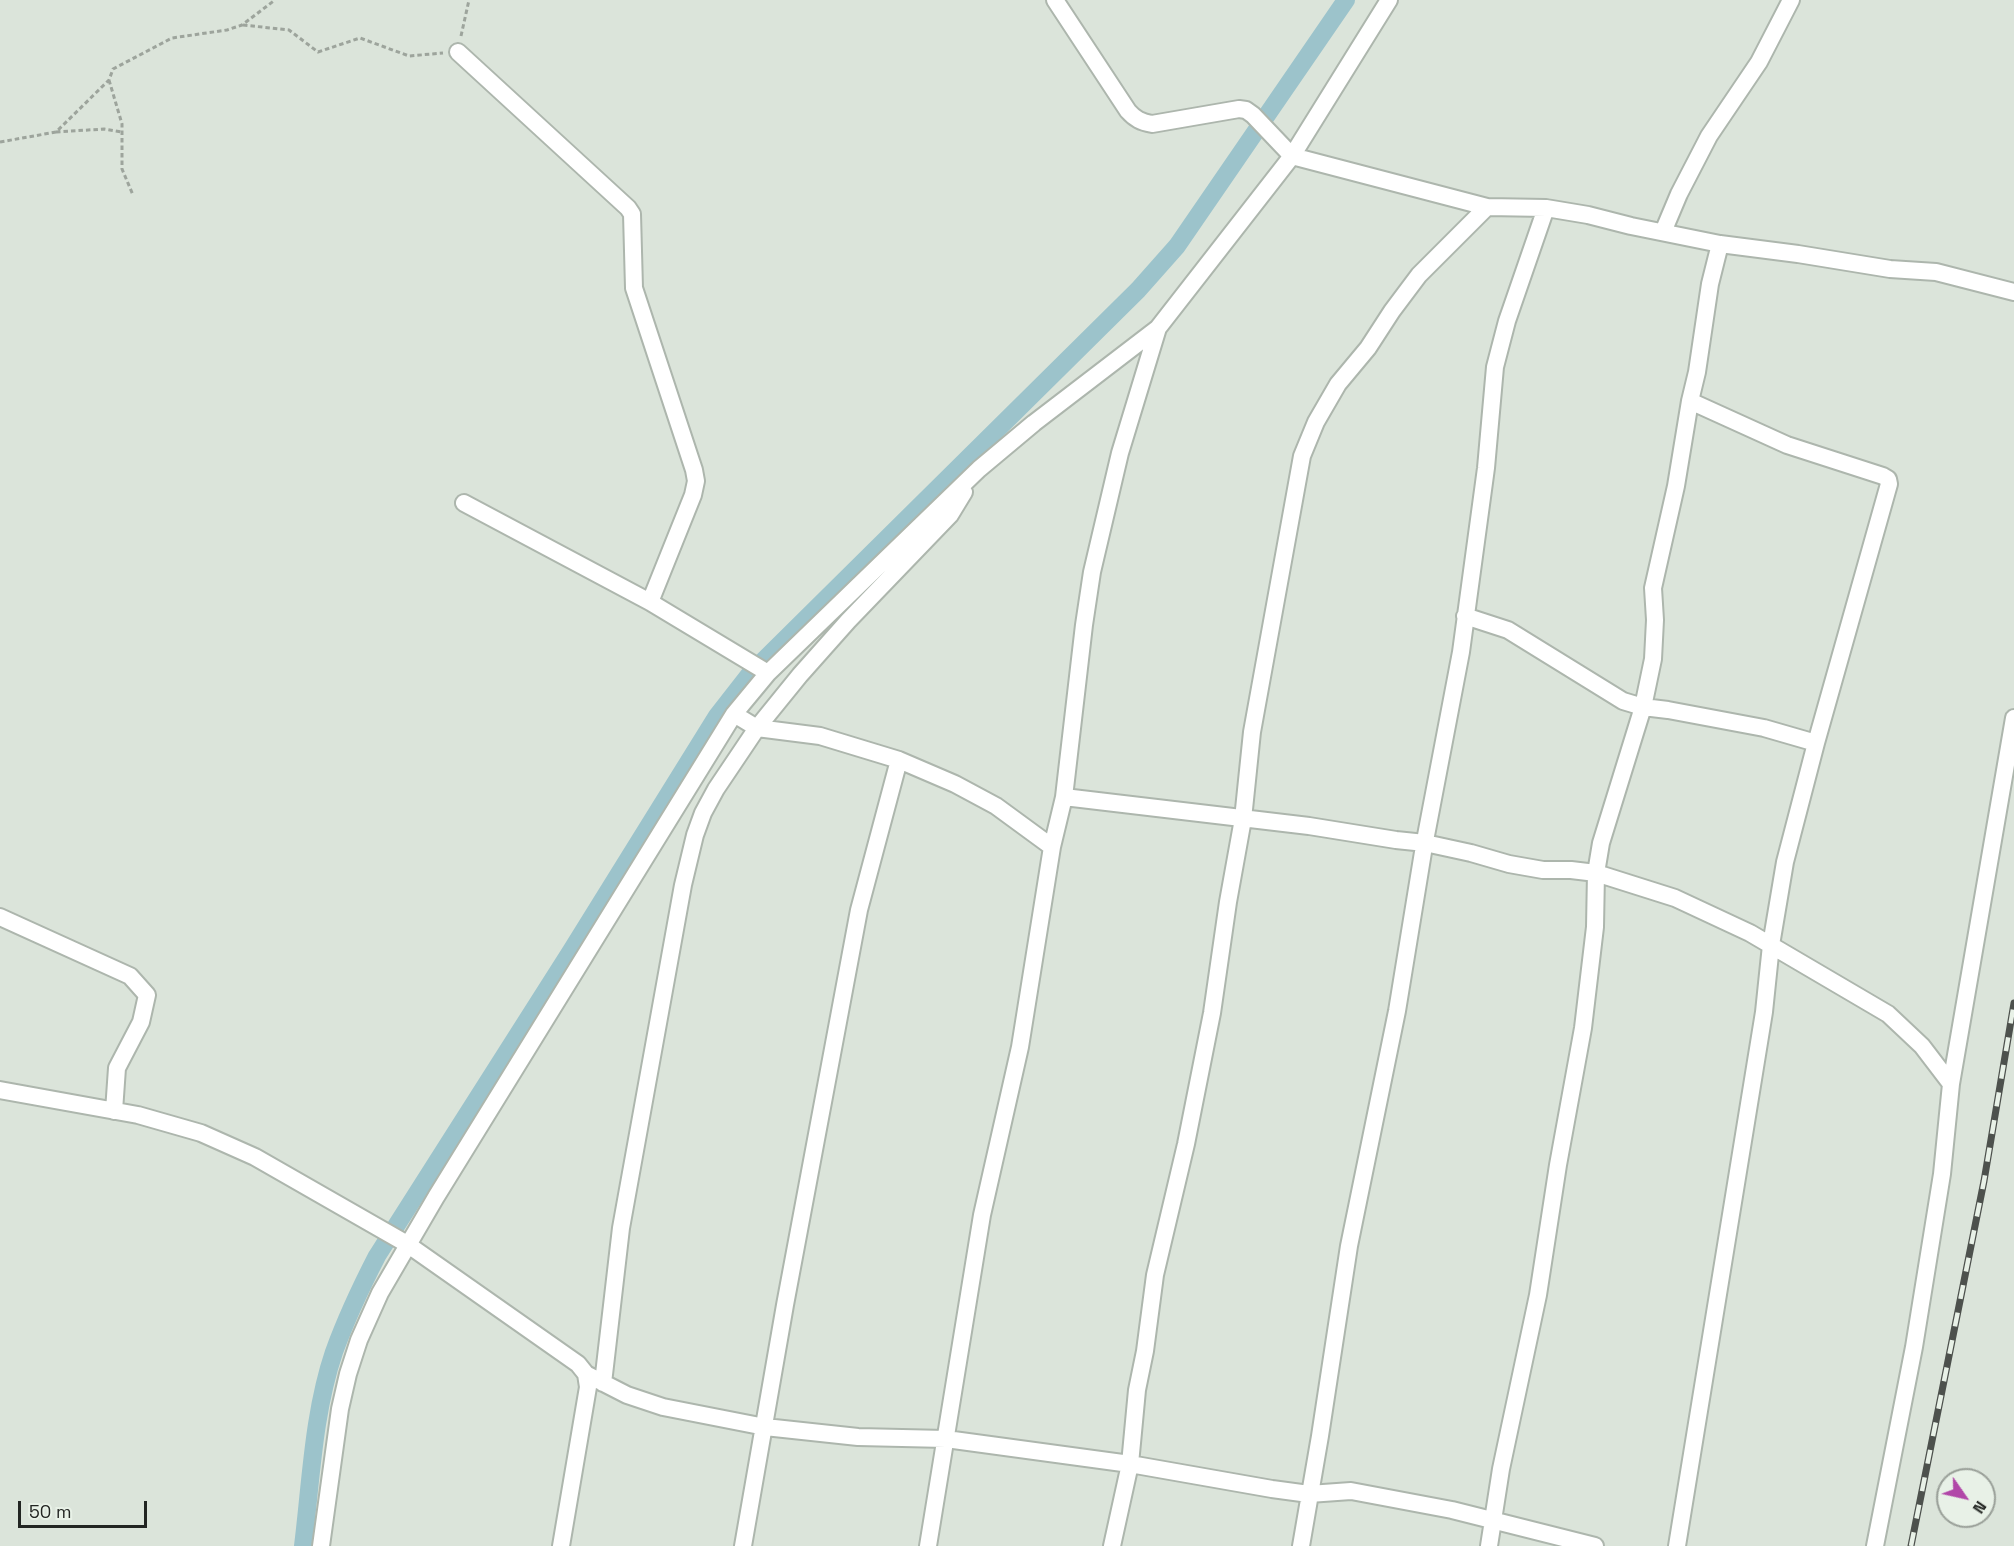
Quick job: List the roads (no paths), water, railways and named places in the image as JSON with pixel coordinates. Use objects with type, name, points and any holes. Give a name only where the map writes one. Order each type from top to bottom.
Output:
[{"type":"street","points":[[1055,0],[1134,118],[1141,122],[1152,124],[1239,109],[1246,110],[1292,156],[1487,207],[1546,208],[1720,243],[1890,269],[1936,272],[2014,292]]},
{"type":"street","points":[[321,1546],[340,1409],[348,1374],[359,1340],[380,1293],[407,1244],[735,714],[768,673],[979,469],[1034,423],[1158,328],[1292,156],[1389,0]]},
{"type":"street","points":[[1663,232],[1679,194],[1709,136],[1759,62],[1791,0]]},
{"type":"street","points":[[458,52],[632,214],[634,288],[696,481],[693,495],[650,602]]},
{"type":"street","points":[[1112,1546],[1130,1464],[1137,1390],[1145,1351],[1155,1275],[1186,1144],[1212,1013],[1243,819],[1252,732],[1302,456],[1316,422],[1338,384],[1368,348],[1419,275],[1487,207]]},
{"type":"street","points":[[1301,1546],[1349,1246],[1397,1011],[1425,843],[1461,652],[1485,468],[1495,367],[1507,321],[1546,208]]},
{"type":"street","points":[[1490,1546],[1492,1519],[1518,1380],[1538,1295],[1558,1165],[1583,1028],[1595,927],[1596,873],[1601,843],[1643,707],[1653,659],[1655,620],[1653,588],[1676,486],[1710,284],[1720,243]]},
{"type":"street","points":[[928,1546],[982,1215],[1020,1047],[1052,847],[1064,797],[1083,625],[1092,572],[1120,453],[1158,328]]},
{"type":"street","points":[[1677,1546],[1764,1012],[1771,945],[1785,862],[1889,484],[1888,479],[1786,445],[1690,401]]},
{"type":"street","points":[[603,1383],[621,1228],[688,860],[694,835],[703,813],[716,789],[757,728],[848,621],[950,515],[979,469]]},
{"type":"street","points":[[464,503],[650,602],[768,673]]},
{"type":"street","points":[[1465,616],[1508,630],[1623,701],[1643,707],[1764,728],[1816,743]]},
{"type":"street","points":[[735,714],[757,728],[819,736],[898,760],[955,784],[996,806],[1052,847]]},
{"type":"street","points":[[1875,1546],[1916,1336],[1942,1174],[1952,1084],[2014,718]]},
{"type":"street","points":[[743,1546],[785,1305],[859,910],[898,760]]},
{"type":"street","points":[[1064,797],[1309,826],[1425,843],[1543,870],[1596,873],[1675,898],[1712,914],[1771,945],[1888,1014],[1922,1046],[1952,1084]]},
{"type":"street","points":[[0,917],[130,976],[147,995],[141,1022],[117,1068],[114,1111]]},
{"type":"street","points":[[0,1090],[138,1115],[201,1133],[255,1157],[407,1244],[578,1364],[586,1374],[627,1395],[663,1407],[765,1427],[858,1437],[946,1439],[1130,1464],[1272,1490],[1309,1494],[1351,1491],[1492,1519],[1595,1546]]},
{"type":"street","points":[[561,1546],[588,1387],[586,1374]]},
{"type":"waterway","points":[[303,1546],[321,1399],[334,1352],[371,1268],[717,716],[749,675],[1138,290],[1177,246],[1346,0]]},
{"type":"railway","points":[[1911,1546],[1984,1181],[2014,1003]]}]
